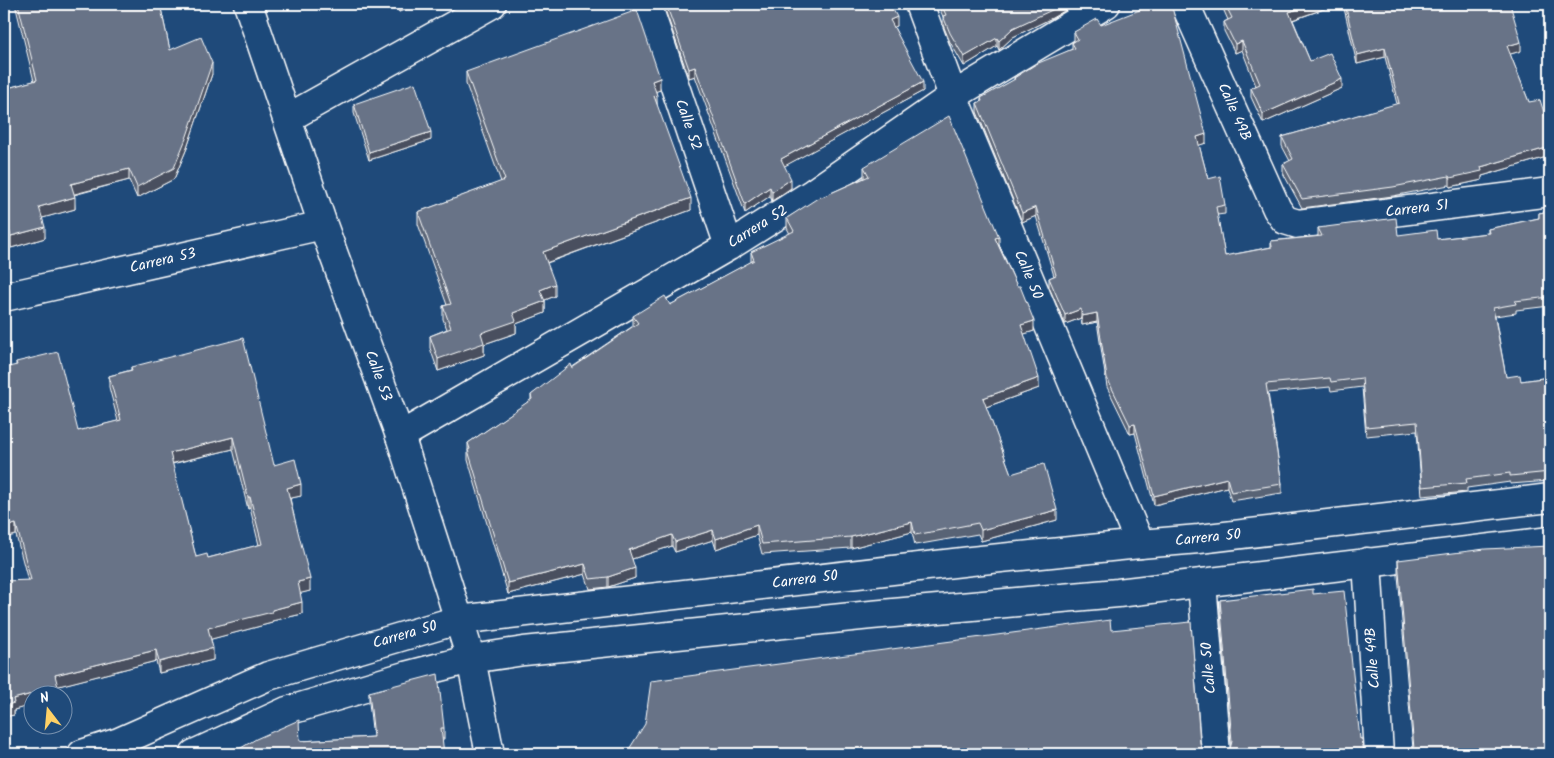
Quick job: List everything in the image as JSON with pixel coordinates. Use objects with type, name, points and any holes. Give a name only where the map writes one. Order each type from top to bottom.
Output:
[{"type":"street","name":"Calle 53","points":[[248,4],[323,225],[400,436],[471,659],[490,754]]},
{"type":"street","points":[[288,118],[492,4]]},
{"type":"street","name":"Calle 52","points":[[647,4],[729,246]]},
{"type":"street","name":"Calle 50","points":[[919,4],[953,96],[1140,544]]},
{"type":"street","name":"Carrera 52","points":[[400,436],[729,246],[813,193],[953,96],[1106,4]]},
{"type":"street","name":"Calle 49B","points":[[1185,4],[1277,209],[1285,220]]},
{"type":"street","name":"Carrera 51","points":[[1285,220],[1298,224],[1550,192]]},
{"type":"street","name":"Carrera 53","points":[[4,297],[323,225]]},
{"type":"street","name":"Carrera 50","points":[[82,754],[119,742],[268,676],[458,620],[971,561],[1199,540],[1550,498]]},
{"type":"street","points":[[194,754],[287,711],[405,676],[471,659],[584,644],[879,614],[1118,593],[1550,541]]},
{"type":"street","name":"Calle 49B","points":[[1367,562],[1379,754]]},
{"type":"street","name":"Calle 50","points":[[1202,583],[1216,754]]},
{"type":"building","points":[[18,4],[160,4],[170,50],[201,37],[212,63],[174,168],[137,187],[129,169],[71,184],[75,197],[39,207],[45,227],[11,236],[4,216],[4,89],[37,80]]},
{"type":"building","points":[[666,4],[890,4],[897,17],[890,20],[923,82],[781,159],[791,179],[772,192],[770,187],[745,204],[695,67],[689,69]]},
{"type":"building","points":[[941,4],[1062,4],[1013,28],[999,41],[997,38],[964,57],[950,33],[943,16],[946,15]]},
{"type":"building","points":[[1155,4],[1170,4],[1173,11],[1206,134],[1197,137],[1208,179],[1220,176],[1225,205],[1216,207],[1225,256],[1272,247],[1271,241],[1322,236],[1318,228],[1396,218],[1398,235],[1436,230],[1437,239],[1489,233],[1488,229],[1539,218],[1539,213],[1550,211],[1550,297],[1515,301],[1516,304],[1493,308],[1506,377],[1520,375],[1521,381],[1550,377],[1550,472],[1510,476],[1510,473],[1466,479],[1467,483],[1422,487],[1417,422],[1366,427],[1362,378],[1331,382],[1330,378],[1266,384],[1282,484],[1231,492],[1227,478],[1154,496],[1135,424],[1130,425],[1107,378],[1097,313],[1082,316],[1081,309],[1065,315],[1049,278],[1056,275],[1036,207],[1022,213],[977,103],[982,101],[981,98],[1015,79],[1036,64],[1075,48],[1072,43],[1078,39],[1074,32],[1097,19],[1101,25]]},
{"type":"building","points":[[1225,4],[1313,4],[1289,12],[1310,61],[1330,53],[1342,79],[1263,114],[1251,88],[1260,84],[1242,41],[1235,44],[1224,22],[1232,18]]},
{"type":"building","points":[[1345,4],[1510,4],[1521,42],[1507,46],[1529,102],[1540,100],[1550,131],[1550,147],[1481,167],[1482,171],[1450,178],[1449,176],[1393,187],[1302,199],[1283,164],[1293,159],[1282,137],[1399,103],[1385,48],[1357,55]]},
{"type":"building","points":[[637,10],[660,78],[652,81],[657,95],[654,96],[691,198],[543,252],[555,284],[540,290],[545,301],[513,313],[516,321],[481,333],[484,343],[438,359],[430,336],[451,328],[443,306],[451,304],[418,212],[505,180],[466,72]]},
{"type":"building","points":[[415,83],[431,132],[369,152],[354,104]]},
{"type":"building","points":[[949,116],[999,237],[995,238],[1017,286],[1020,286],[1034,321],[1021,325],[1039,378],[983,398],[1011,474],[1044,464],[1057,510],[981,530],[978,523],[915,535],[912,522],[851,537],[762,544],[757,525],[716,539],[713,530],[675,542],[672,535],[629,550],[635,568],[608,577],[590,579],[585,564],[508,583],[468,450],[470,449],[468,443],[532,399],[531,395],[571,364],[572,368],[638,323],[633,316],[665,296],[670,305],[754,260],[751,252],[794,231],[787,218],[821,196],[869,176],[864,167]]},
{"type":"building","points":[[243,338],[274,465],[295,459],[301,484],[287,488],[310,579],[298,582],[302,602],[272,610],[272,612],[208,628],[213,648],[159,662],[156,650],[55,675],[58,686],[22,686],[22,697],[13,699],[14,703],[4,706],[4,581],[31,580],[16,524],[4,527],[4,368],[17,365],[16,362],[58,352],[78,431],[121,420],[109,376],[132,370],[131,367]],"holes":[[[233,437],[248,497],[250,497],[262,544],[208,558],[207,554],[196,557],[170,453]]]},
{"type":"building","points":[[1550,546],[1550,754],[1409,754],[1409,751],[1414,749],[1398,560],[1485,549]]},
{"type":"building","points":[[1313,589],[1313,594],[1344,591],[1360,739],[1362,738],[1364,754],[1225,754],[1230,749],[1232,741],[1220,600]]},
{"type":"building","points":[[1110,620],[1111,630],[1191,622],[1200,743],[1207,754],[626,754],[645,724],[651,681]]},
{"type":"building","points":[[438,674],[444,728],[441,728],[444,754],[231,754],[256,739],[299,720],[300,741],[374,737],[369,692]]}]
